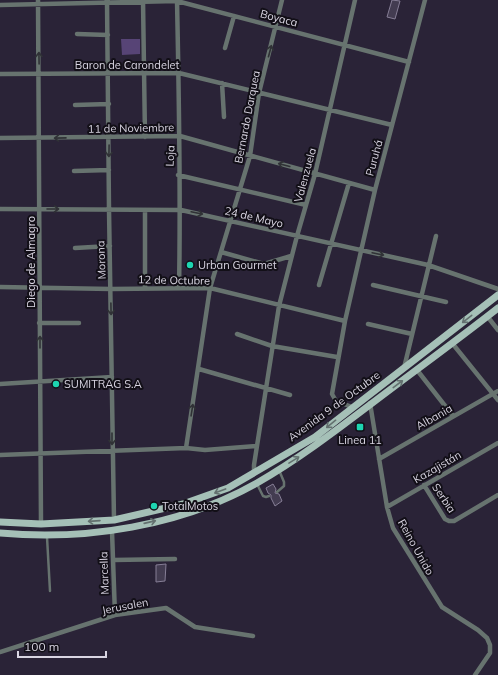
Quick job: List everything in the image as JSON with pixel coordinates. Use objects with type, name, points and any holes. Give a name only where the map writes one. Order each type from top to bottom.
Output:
[{"type":"main road","name":"Avenida 9 de Octubre","points":[[0,522],[41,524],[114,520],[183,504],[228,488],[315,437],[498,295]]},
{"type":"main road","name":"Avenida 9 de Octubre","points":[[0,533],[47,536],[112,531],[186,514],[232,496],[319,444],[498,308]]},
{"type":"street","name":"Bernardo Darquea","points":[[186,448],[210,288],[250,156],[259,93],[282,0]]},
{"type":"street","name":"Valenzuela","points":[[254,474],[279,306],[291,256],[315,174],[343,45],[355,0]]},
{"type":"street","name":"Puruhá","points":[[352,407],[336,400],[332,394],[337,357],[375,190],[425,0]]},
{"type":"street","points":[[143,1],[145,137]]},
{"type":"street","name":"Boyaca","points":[[0,5],[38,2],[177,1],[409,62]]},
{"type":"street","name":"Loja","points":[[177,1],[180,136],[178,175],[180,210],[179,288]]},
{"type":"street","name":"Diego de Almagro","points":[[38,2],[41,524]]},
{"type":"street","name":"Morona","points":[[107,2],[114,520]]},
{"type":"street","points":[[225,48],[234,16]]},
{"type":"street","points":[[77,34],[108,34]]},
{"type":"street","name":"Baron de Carondelet","points":[[0,74],[179,73],[392,125]]},
{"type":"street","points":[[222,83],[224,117]]},
{"type":"street","points":[[75,104],[109,104]]},
{"type":"street","name":"11 de Noviembre","points":[[0,138],[180,136],[375,190]]},
{"type":"street","points":[[74,171],[109,170]]},
{"type":"street","points":[[178,175],[240,188],[306,205]]},
{"type":"street","points":[[319,285],[330,243],[349,183]]},
{"type":"street","name":"24 de Mayo","points":[[0,209],[180,210],[428,265],[498,289]]},
{"type":"street","points":[[145,210],[145,288]]},
{"type":"street","points":[[404,368],[420,296],[436,236]]},
{"type":"street","points":[[75,248],[110,246]]},
{"type":"street","points":[[221,252],[264,264],[291,256]]},
{"type":"street","points":[[373,285],[446,302]]},
{"type":"street","name":"12 de Octubre","points":[[0,287],[111,289],[210,288],[345,321]]},
{"type":"street","points":[[487,316],[498,330]]},
{"type":"street","points":[[40,323],[79,323]]},
{"type":"street","points":[[368,324],[412,334]]},
{"type":"street","points":[[237,334],[272,346],[337,357]]},
{"type":"street","points":[[452,343],[496,392],[498,400]]},
{"type":"street","points":[[199,368],[290,395]]},
{"type":"street","points":[[417,370],[454,416]]},
{"type":"street","points":[[0,384],[112,377]]},
{"type":"street","name":"Albania","points":[[379,459],[496,392]]},
{"type":"street","name":"Reino Unido","points":[[367,396],[371,404],[387,507],[393,528],[437,601],[447,611],[478,630],[489,641],[490,654],[475,675]]},
{"type":"street","name":"Kazajistán","points":[[387,507],[498,443]]},
{"type":"street","points":[[0,455],[112,452],[186,448],[205,450],[257,446]]},
{"type":"street","name":"Serbia","points":[[424,485],[445,519],[449,521],[454,521],[498,495]]},
{"type":"street","name":"Marcella","points":[[112,531],[115,615]]},
{"type":"street","points":[[113,560],[175,559]]},
{"type":"street","name":"Jerusalen","points":[[0,652],[115,615],[166,608],[195,627],[252,636]]},
{"type":"lane","points":[[277,492],[284,486],[279,469]]},
{"type":"lane","points":[[256,483],[263,496],[270,496]]},
{"type":"lane","points":[[47,536],[50,591]]},
{"type":"shaded area","points":[[121,39],[140,39],[140,54],[122,55]]},
{"type":"building","points":[[392,0],[400,1],[395,19],[387,17]]},
{"type":"building","points":[[273,484],[276,489],[275,493],[279,494],[282,501],[275,506],[271,495],[268,493],[266,488]]},
{"type":"building","points":[[166,564],[165,581],[156,582],[156,565]]},
{"type":"place","name":"Urban Gourmet","points":[[190,265]]},
{"type":"place","name":"SUMITRAG S.A","points":[[56,384]]},
{"type":"place","name":"Linea 11","points":[[360,427]]},
{"type":"place","name":"TotalMotos","points":[[154,506]]}]
